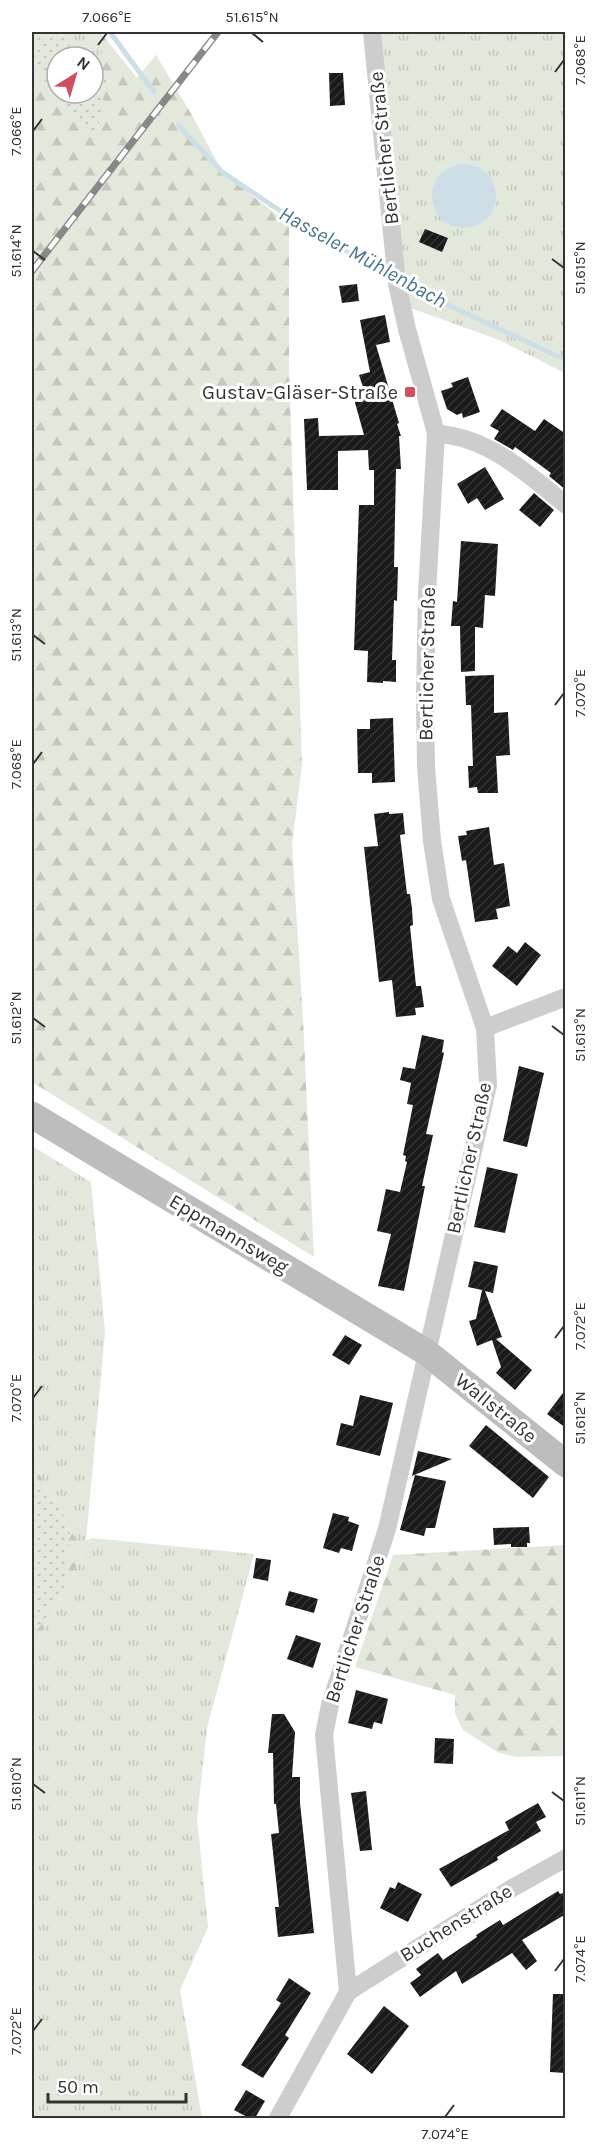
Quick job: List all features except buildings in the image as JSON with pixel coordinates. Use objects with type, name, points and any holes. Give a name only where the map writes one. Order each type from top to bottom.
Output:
[{"type":"street","name":"Bertlicher Straße","points":[[348,1992],[324,1735],[330,1705],[387,1529],[488,1085],[485,1028],[441,899],[432,841],[426,766],[425,700],[427,594],[436,433],[397,284],[372,32]]},
{"type":"street","points":[[436,433],[469,440],[495,453],[536,480],[566,505]]},
{"type":"street","points":[[485,1028],[566,997]]},
{"type":"street","name":"Eppmannsweg","points":[[32,1115],[426,1352]]},
{"type":"street","name":"Wallstraße","points":[[426,1352],[566,1464]]},
{"type":"street","name":"Buchenstraße","points":[[348,1992],[509,1890],[566,1858]]},
{"type":"street","points":[[278,2118],[348,1992]]},
{"type":"green space","points":[[32,32],[56,45],[45,45],[45,105],[105,105],[105,45],[101,45],[90,32],[100,32],[137,78],[156,55],[223,173],[289,224],[289,368],[302,765],[292,845],[314,1257],[32,1082]]},
{"type":"green space","points":[[32,32],[59,32],[69,45],[45,45],[45,81],[32,64]]},
{"type":"green space","points":[[42,32],[90,32],[101,45],[56,45]]},
{"type":"green space","points":[[379,32],[565,32],[565,373],[499,340],[405,306]]},
{"type":"green space","points":[[64,105],[102,105],[97,135]]},
{"type":"green space","points":[[32,1146],[91,1182],[105,1332],[86,1541],[79,1545],[32,1461]]},
{"type":"green space","points":[[32,1461],[79,1545],[91,1538],[32,1653]]},
{"type":"green space","points":[[32,1471],[70,1524],[66,1587],[32,1638]]},
{"type":"green space","points":[[91,1538],[254,1554],[207,1728],[197,1818],[208,1927],[180,1990],[202,2118],[32,2118],[32,1653]]},
{"type":"green space","points":[[565,1545],[565,1756],[516,1757],[499,1753],[463,1730],[455,1713],[455,1695],[355,1667],[393,1555]]},
{"type":"shaded area","points":[[458,164],[470,164],[487,173],[494,184],[496,196],[494,208],[487,219],[470,228],[458,228],[446,223],[437,214],[432,202],[432,190],[437,178],[446,169]]},
{"type":"waterway","name":"Hasseler Mühlenbach","points":[[110,32],[154,92]]},
{"type":"waterway","name":"Hasseler Mühlenbach","points":[[179,126],[221,171],[289,217],[357,257],[392,274]]},
{"type":"waterway","name":"Hasseler Mühlenbach","points":[[401,278],[446,304],[566,360]]},
{"type":"railway","points":[[32,271],[218,32]]},
{"type":"place","name":"Gustav-Gläser-Straße","points":[[410,392]]}]
